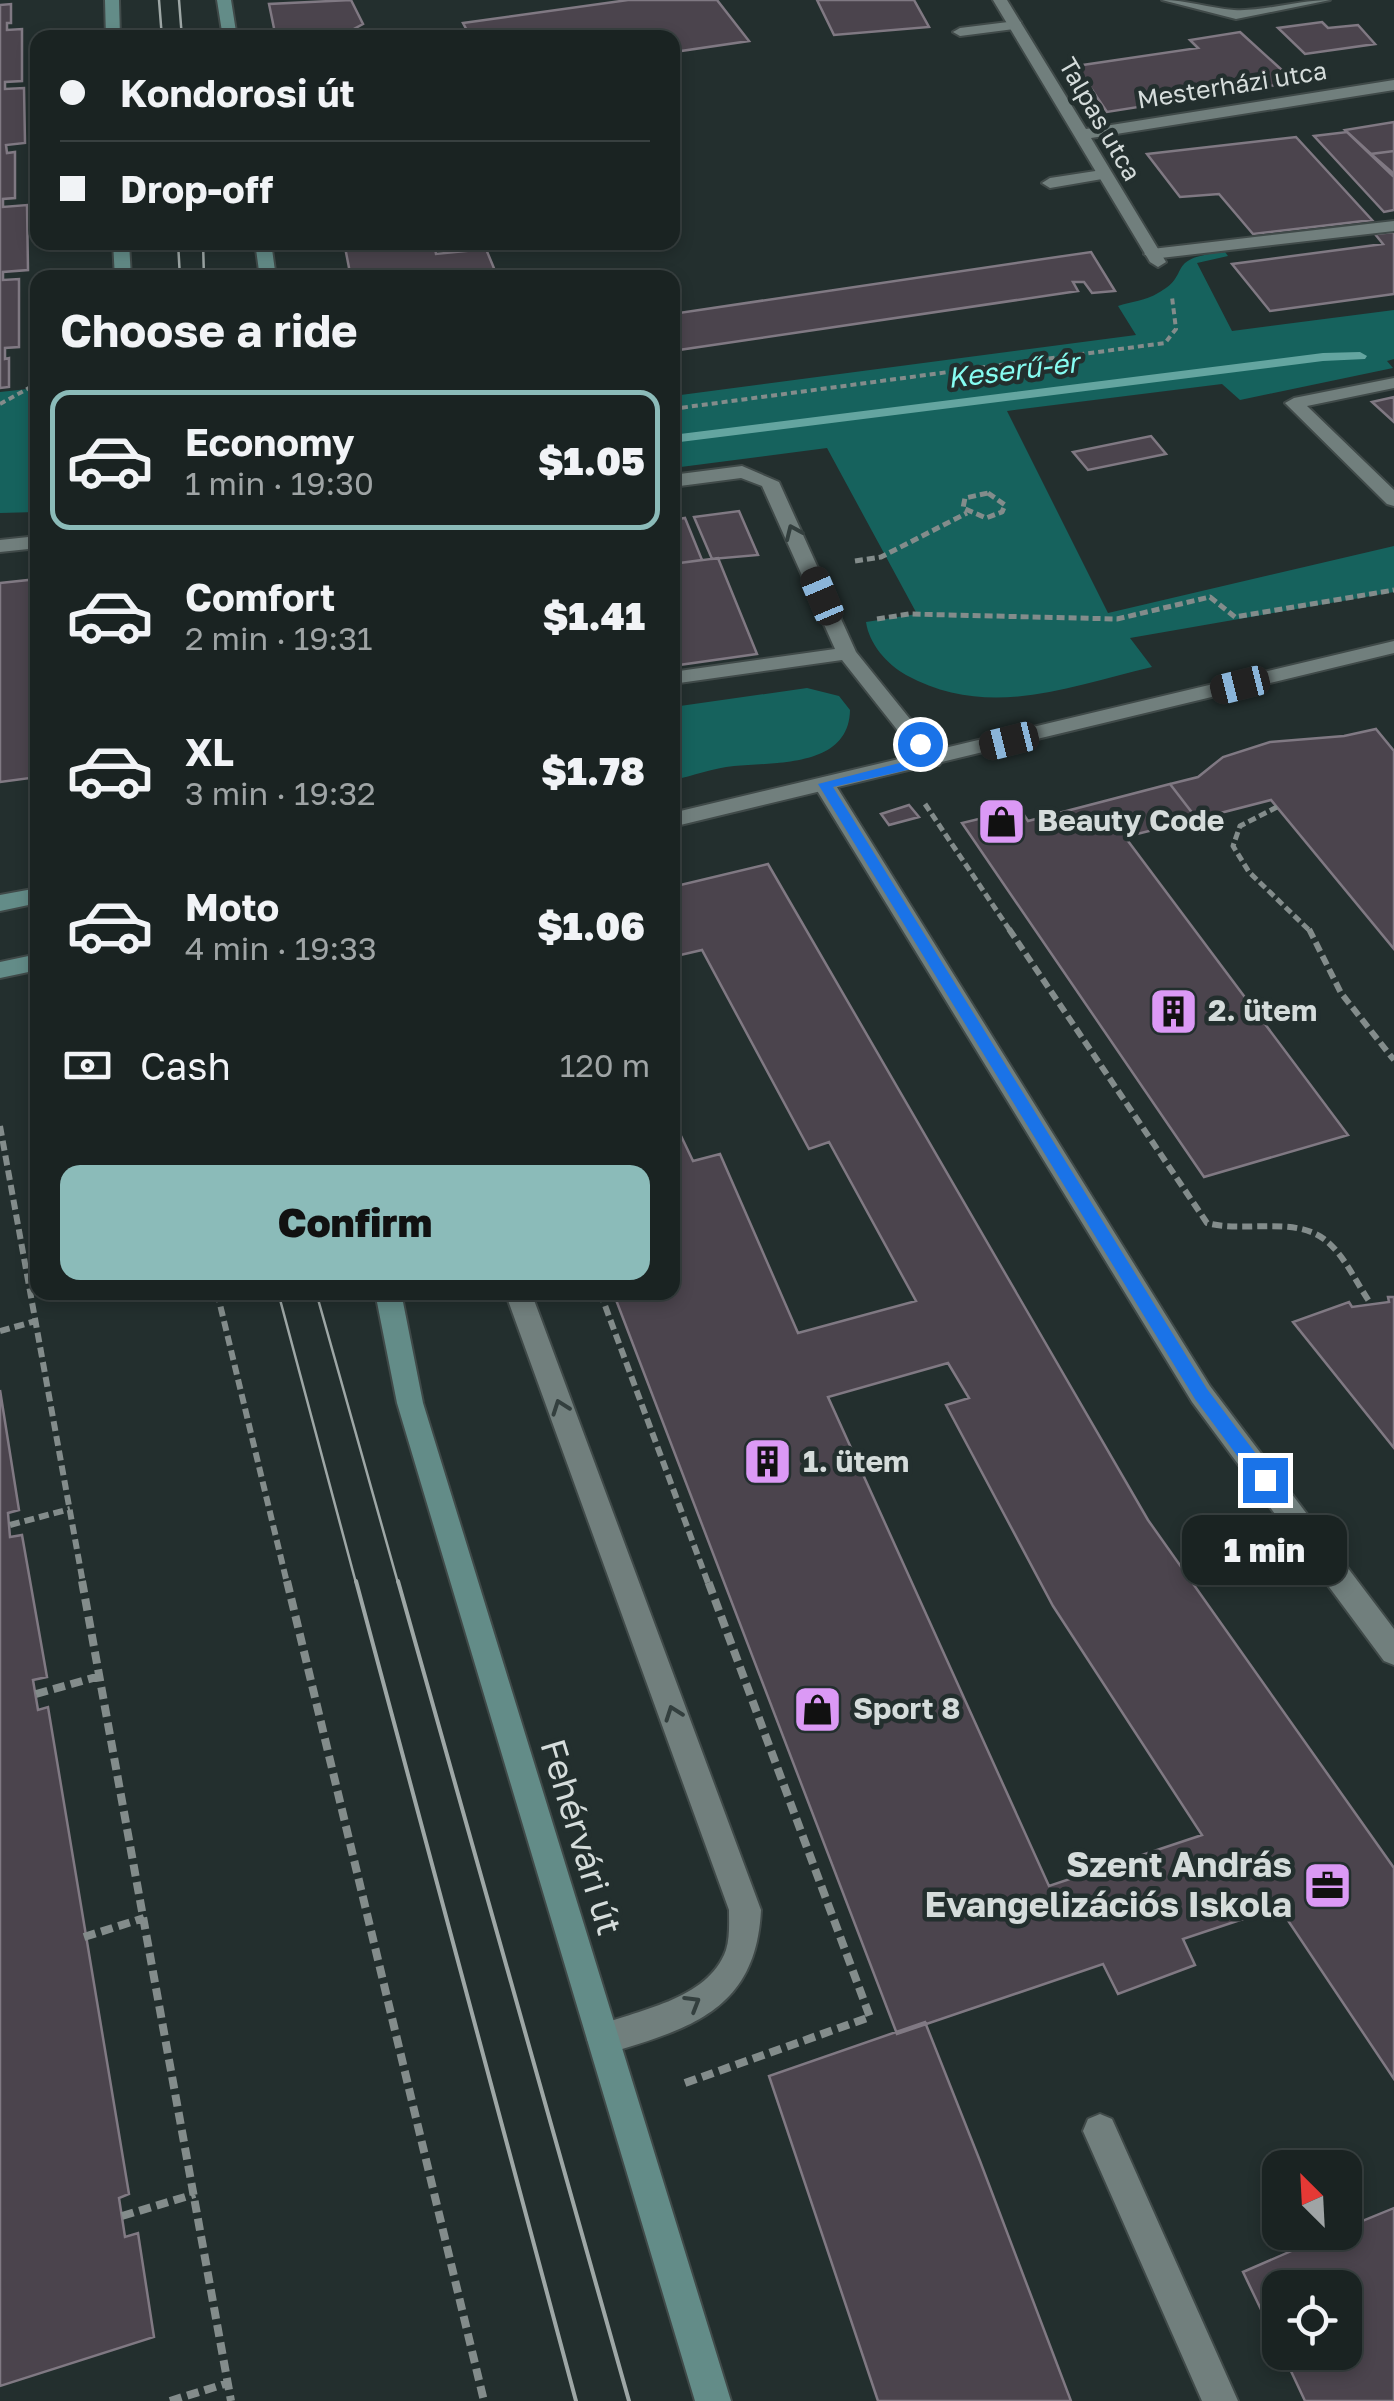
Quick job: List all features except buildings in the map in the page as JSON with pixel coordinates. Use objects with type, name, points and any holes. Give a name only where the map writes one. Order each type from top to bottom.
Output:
[{"type":"street","points":[[112,0],[113,30]]},
{"type":"street","points":[[224,0],[229,30]]},
{"type":"street","name":"Talpas utca","points":[[1000,0],[1155,258]]},
{"type":"street","points":[[1169,0],[1236,15],[1323,0]]},
{"type":"street","points":[[960,32],[1016,25]]},
{"type":"street","name":"Mesterházi utca","points":[[1078,135],[1394,86]]},
{"type":"street","points":[[1050,183],[1102,174]]},
{"type":"street","points":[[1155,258],[1394,226]]},
{"type":"street","points":[[1394,383],[1294,404],[1394,500]]},
{"type":"street","points":[[680,480],[742,472],[770,482],[847,653],[932,760]]},
{"type":"street","points":[[0,546],[30,543]]},
{"type":"street","points":[[680,818],[1394,647]]},
{"type":"street","points":[[680,677],[847,653]]},
{"type":"street","points":[[824,784],[1201,1394],[1394,1652]]},
{"type":"street","points":[[0,904],[30,898]]},
{"type":"street","points":[[0,970],[30,964]]},
{"type":"street","name":"Fehérvári út","points":[[390,1300],[410,1403],[713,2401]]},
{"type":"street","points":[[521,1300],[745,1910],[742,1950],[719,1988],[666,2020],[603,2039]]},
{"type":"street","points":[[1100,2131],[1220,2401]]},
{"type":"path","points":[[680,408],[1165,343],[1176,329],[1176,307],[1155,258]]},
{"type":"path","points":[[0,404],[30,388]]},
{"type":"path","points":[[809,568],[881,556],[967,513],[996,516],[1005,505],[1000,498],[975,494],[962,503],[967,513]]},
{"type":"path","points":[[908,614],[1117,619],[1210,598],[1236,617],[1394,590]]},
{"type":"path","points":[[918,795],[1207,1223],[1235,1231],[1305,1230],[1323,1238],[1370,1304]]},
{"type":"path","points":[[1277,807],[1240,826],[1232,846],[1238,860],[1299,917],[1318,941],[1339,991],[1394,1060]]},
{"type":"path","points":[[0,1126],[2,1154],[30,1292]]},
{"type":"path","points":[[32,1300],[232,2401]]},
{"type":"path","points":[[219,1300],[484,2401]]},
{"type":"path","points":[[603,1300],[870,2016],[684,2083]]},
{"type":"path","points":[[0,1331],[36,1322]]},
{"type":"path","points":[[10,1525],[70,1509]]},
{"type":"path","points":[[36,1694],[100,1676]]},
{"type":"path","points":[[84,1936],[144,1918]]},
{"type":"path","points":[[122,2216],[195,2194]]},
{"type":"path","points":[[170,2401],[228,2383]]},
{"type":"shaded area","points":[[1225,252],[1228,256],[1197,263],[1232,331],[1394,310],[1394,359],[1387,361],[1393,368],[1240,400],[1222,384],[1007,411],[1108,613],[1394,546],[1394,592],[1130,638],[1152,667],[1028,695],[968,696],[906,675],[875,646],[866,622],[917,614],[827,448],[680,467],[680,395],[1136,335],[1118,306],[1158,293],[1169,286],[1186,263]]},
{"type":"shaded area","points":[[30,389],[30,512],[0,513],[0,392]]},
{"type":"shaded area","points":[[807,688],[839,696],[850,710],[846,729],[837,743],[823,752],[788,762],[726,767],[680,778],[680,706]]},
{"type":"waterway","name":"Keserű-ér","points":[[680,438],[1323,357],[1360,356]]},
{"type":"tram line","points":[[159,0],[161,30]]},
{"type":"tram line","points":[[179,0],[181,30]]},
{"type":"tram line","points":[[178,250],[180,270]]},
{"type":"tram line","points":[[203,250],[204,270]]},
{"type":"tram line","points":[[280,1300],[356,1583]]},
{"type":"tram line","points":[[318,1300],[398,1583]]},
{"type":"tram line","points":[[356,1581],[576,2401]]},
{"type":"tram line","points":[[398,1581],[629,2401]]},
{"type":"place","name":"Beauty Code","points":[[1002,821]]},
{"type":"place","name":"2. ütem","points":[[1173,1011]]},
{"type":"place","name":"1. ütem","points":[[768,1462]]},
{"type":"place","name":"Sport 8","points":[[818,1709]]},
{"type":"place","name":"Szent András Evangelizációs Iskola","points":[[1327,1885]]},
{"type":"route","points":[[920,744],[932,760],[824,784],[1201,1394],[1265,1480]]}]
